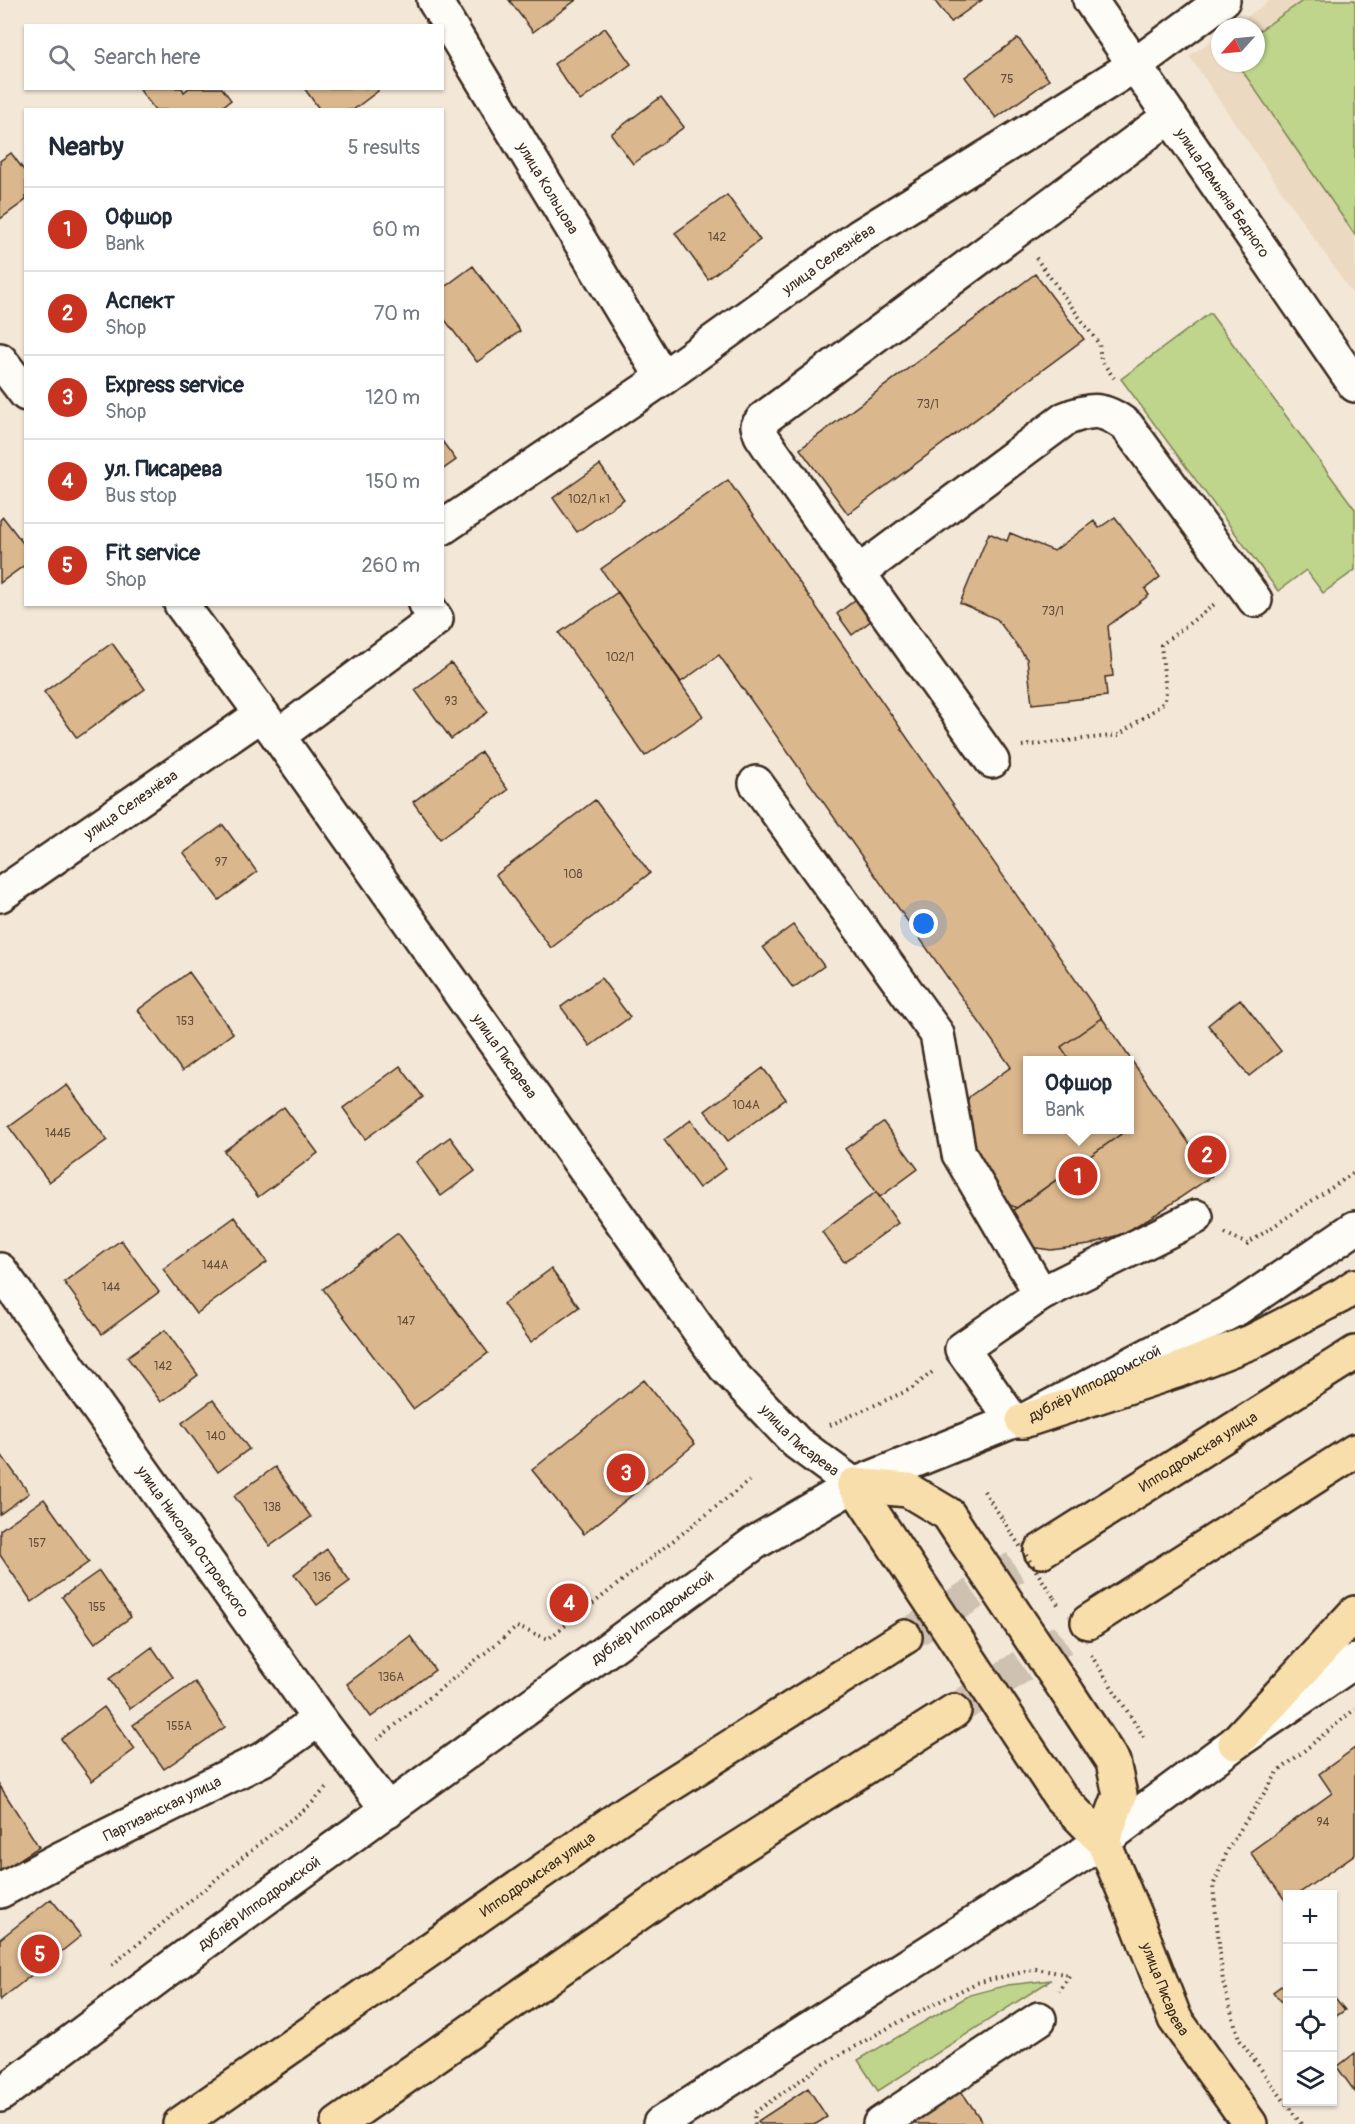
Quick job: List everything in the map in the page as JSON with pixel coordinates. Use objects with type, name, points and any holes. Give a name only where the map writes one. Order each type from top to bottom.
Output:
[{"type":"main road","points":[[1018,1421],[1176,1371],[1251,1342],[1355,1286]]},
{"type":"main road","name":"Ипподромская улица","points":[[1041,1551],[1355,1353]]},
{"type":"main road","points":[[1078,1625],[1355,1451]]},
{"type":"main road","name":"улица Писарева","points":[[854,1485],[908,1490],[948,1515],[1113,1762],[1120,1796],[1103,1841]]},
{"type":"main road","name":"улица Писарева","points":[[854,1485],[1060,1797],[1103,1841],[1175,2019],[1250,2124]]},
{"type":"main road","points":[[1235,1743],[1355,1613]]},
{"type":"main road","name":"Ипподромская улица","points":[[180,2124],[627,1812],[905,1637]]},
{"type":"main road","points":[[338,2124],[672,1890],[954,1711]]},
{"type":"street","name":"улица Кольцова","points":[[434,0],[663,378]]},
{"type":"street","name":"улица Демьяна Бедного","points":[[1090,0],[1355,385]]},
{"type":"street","name":"улица Селезнёва","points":[[444,527],[663,378],[860,236],[1135,65],[1223,0]]},
{"type":"street","points":[[988,756],[858,573],[804,476],[761,435],[758,426],[763,419],[1170,116]]},
{"type":"street","points":[[858,573],[1065,419],[1083,412],[1097,410],[1113,416],[1127,426],[1249,591]]},
{"type":"street","name":"улица Писарева","points":[[182,606],[270,725],[725,1367],[797,1443],[854,1485]]},
{"type":"street","name":"улица Селезнёва","points":[[0,895],[436,619],[427,606]]},
{"type":"street","points":[[756,783],[937,1034],[959,1154],[1041,1294]]},
{"type":"street","points":[[1018,1421],[962,1349],[1041,1294],[1196,1217]]},
{"type":"street","name":"дублёр Ипподромской","points":[[0,2095],[201,1945],[756,1542],[854,1485],[1018,1421],[1236,1309],[1355,1228]]},
{"type":"street","name":"улица Николая Островского","points":[[0,1270],[318,1719],[388,1810]]},
{"type":"street","points":[[660,2124],[1103,1841],[1235,1743],[1355,1662]]},
{"type":"street","name":"Партизанская улица","points":[[0,1891],[263,1759],[318,1719]]},
{"type":"street","points":[[880,2124],[1039,2019]]},
{"type":"path","points":[[988,756],[1113,736],[1125,731],[1165,700],[1161,645],[1249,591]]},
{"type":"path","points":[[1196,1217],[1247,1244],[1355,1172]]},
{"type":"path","points":[[827,1426],[911,1389],[962,1349]]},
{"type":"path","points":[[108,1968],[310,1805],[351,1761],[517,1627],[548,1639],[749,1481]]},
{"type":"path","points":[[984,1491],[1054,1598],[1078,1625],[1146,1740]]},
{"type":"path","points":[[1301,2124],[1239,2039],[1223,1982],[1212,1886],[1230,1847],[1278,1772],[1355,1709]]},
{"type":"path","points":[[755,2124],[754,2113],[819,2067],[895,2024],[976,1983],[1036,1969],[1070,1975]]},
{"type":"shaded area","points":[[1271,0],[1355,0],[1355,298],[1189,56],[1211,41],[1211,72],[1265,72],[1265,18],[1245,18]]},
{"type":"green space","points":[[1304,0],[1355,0],[1355,235],[1243,72],[1265,72],[1265,27]]},
{"type":"green space","points":[[1210,313],[1355,509],[1355,570],[1323,593],[1306,570],[1278,591],[1121,379]]},
{"type":"green space","points":[[1051,1980],[878,2091],[858,2060],[970,1995],[1008,1985]]},
{"type":"building","points":[[509,0],[576,0],[533,32]]},
{"type":"building","points":[[934,0],[982,0],[951,22]]},
{"type":"building","points":[[605,28],[631,64],[580,101],[554,64]]},
{"type":"building","points":[[1018,38],[1049,80],[996,118],[965,77]]},
{"type":"building","points":[[140,90],[183,90],[184,92],[186,90],[224,90],[231,100],[221,108],[154,108]]},
{"type":"building","points":[[305,90],[378,91],[356,108],[319,108]]},
{"type":"building","points":[[661,97],[684,127],[633,164],[611,134]]},
{"type":"building","points":[[11,153],[24,170],[24,201],[0,219],[0,161]]},
{"type":"building","points":[[727,195],[760,240],[708,279],[675,233]]},
{"type":"building","points":[[473,266],[520,331],[477,362],[444,319],[444,288]]},
{"type":"building","points":[[1035,274],[1084,339],[848,514],[800,449]]},
{"type":"building","points":[[444,444],[456,460],[444,469]]},
{"type":"building","points":[[600,465],[624,499],[577,532],[553,498]]},
{"type":"building","points":[[728,480],[1102,1018],[1061,1047],[1067,1056],[1023,1056],[1023,1134],[1121,1134],[1017,1208],[994,1198],[976,1181],[961,1112],[970,1096],[1011,1067],[719,655],[681,682],[601,569]]},
{"type":"building","points":[[3,517],[24,544],[24,565],[0,583],[0,520]]},
{"type":"building","points":[[1115,517],[1160,577],[1145,589],[1149,595],[1108,626],[1113,676],[1105,677],[1107,696],[1032,704],[1027,659],[997,619],[960,603],[989,533],[1007,541],[1010,533],[1054,551],[1094,521],[1099,528]]},
{"type":"building","points":[[618,592],[703,716],[645,756],[559,633]]},
{"type":"building","points":[[860,596],[876,617],[852,635],[837,614]]},
{"type":"building","points":[[112,643],[145,689],[77,738],[44,692]]},
{"type":"building","points":[[451,663],[488,712],[451,739],[415,690]]},
{"type":"building","points":[[481,752],[508,790],[440,839],[413,802]]},
{"type":"building","points":[[595,800],[650,873],[551,948],[496,875]]},
{"type":"building","points":[[223,825],[257,872],[219,900],[184,853]]},
{"type":"building","points":[[793,925],[824,966],[793,988],[763,947]]},
{"type":"building","points":[[189,972],[233,1033],[182,1071],[138,1010]]},
{"type":"building","points":[[601,978],[630,1017],[590,1046],[561,1007]]},
{"type":"building","points":[[1240,999],[1281,1051],[1249,1076],[1208,1025]]},
{"type":"building","points":[[1102,1018],[1128,1056],[1067,1056],[1061,1047]]},
{"type":"building","points":[[1134,1064],[1212,1176],[1124,1233],[1089,1245],[1051,1250],[1022,1246],[1002,1218],[1121,1134],[1134,1134]]},
{"type":"building","points":[[400,1066],[423,1097],[365,1139],[343,1108]]},
{"type":"building","points":[[763,1068],[786,1099],[728,1141],[705,1111]]},
{"type":"building","points":[[67,1085],[107,1140],[49,1182],[9,1127]]},
{"type":"building","points":[[284,1107],[318,1153],[258,1197],[224,1151]]},
{"type":"building","points":[[691,1120],[726,1168],[699,1188],[664,1140]]},
{"type":"building","points":[[883,1122],[918,1169],[880,1197],[845,1149]]},
{"type":"building","points":[[450,1137],[475,1171],[441,1196],[416,1162]]},
{"type":"building","points":[[876,1192],[898,1223],[844,1262],[822,1232]]},
{"type":"building","points":[[235,1217],[267,1262],[196,1314],[163,1269]]},
{"type":"building","points":[[398,1233],[488,1353],[413,1409],[323,1289]]},
{"type":"building","points":[[121,1240],[159,1292],[102,1334],[64,1282]]},
{"type":"building","points":[[551,1269],[579,1307],[531,1342],[503,1304]]},
{"type":"building","points":[[165,1330],[198,1375],[161,1402],[127,1357]]},
{"type":"building","points":[[644,1380],[695,1444],[584,1534],[532,1470]]},
{"type":"building","points":[[213,1400],[249,1449],[218,1472],[182,1423]]},
{"type":"building","points":[[0,1453],[29,1493],[0,1514]]},
{"type":"building","points":[[275,1467],[311,1517],[270,1546],[234,1496]]},
{"type":"building","points":[[44,1499],[89,1562],[32,1602],[0,1555],[0,1530]]},
{"type":"building","points":[[327,1549],[350,1581],[317,1605],[294,1574]]},
{"type":"building","points":[[99,1571],[131,1617],[95,1643],[62,1597]]},
{"type":"building","points":[[410,1636],[435,1670],[371,1717],[347,1684]]},
{"type":"building","points":[[152,1647],[173,1677],[130,1709],[109,1679]]},
{"type":"building","points":[[195,1682],[225,1727],[164,1769],[133,1725]]},
{"type":"building","points":[[104,1707],[135,1749],[92,1781],[61,1739]]},
{"type":"building","points":[[1355,1748],[1355,1854],[1304,1890],[1283,1890],[1283,1897],[1250,1852],[1332,1793],[1319,1774]]},
{"type":"building","points":[[0,1786],[39,1847],[0,1872]]},
{"type":"building","points":[[51,1899],[81,1936],[0,2000],[0,1939]]},
{"type":"building","points":[[1283,1985],[1283,2005],[1273,1992]]},
{"type":"building","points":[[1337,2000],[1345,2010],[1337,2016]]},
{"type":"building","points":[[1355,2053],[1355,2092],[1337,2067]]},
{"type":"building","points":[[956,2084],[984,2124],[900,2124]]},
{"type":"building","points":[[808,2088],[827,2117],[816,2124],[760,2124],[758,2121]]},
{"type":"tunnel","points":[[905,1637],[1041,1551]]},
{"type":"tunnel","points":[[954,1711],[1088,1622]]},
{"type":"place","name":"Аспект","points":[[1207,1155]]},
{"type":"place","name":"Офшор","points":[[1078,1176]]},
{"type":"place","name":"Express service","points":[[626,1473]]},
{"type":"place","name":"ул. Писарева","points":[[569,1603]]},
{"type":"place","name":"Fit service","points":[[40,1954]]}]
